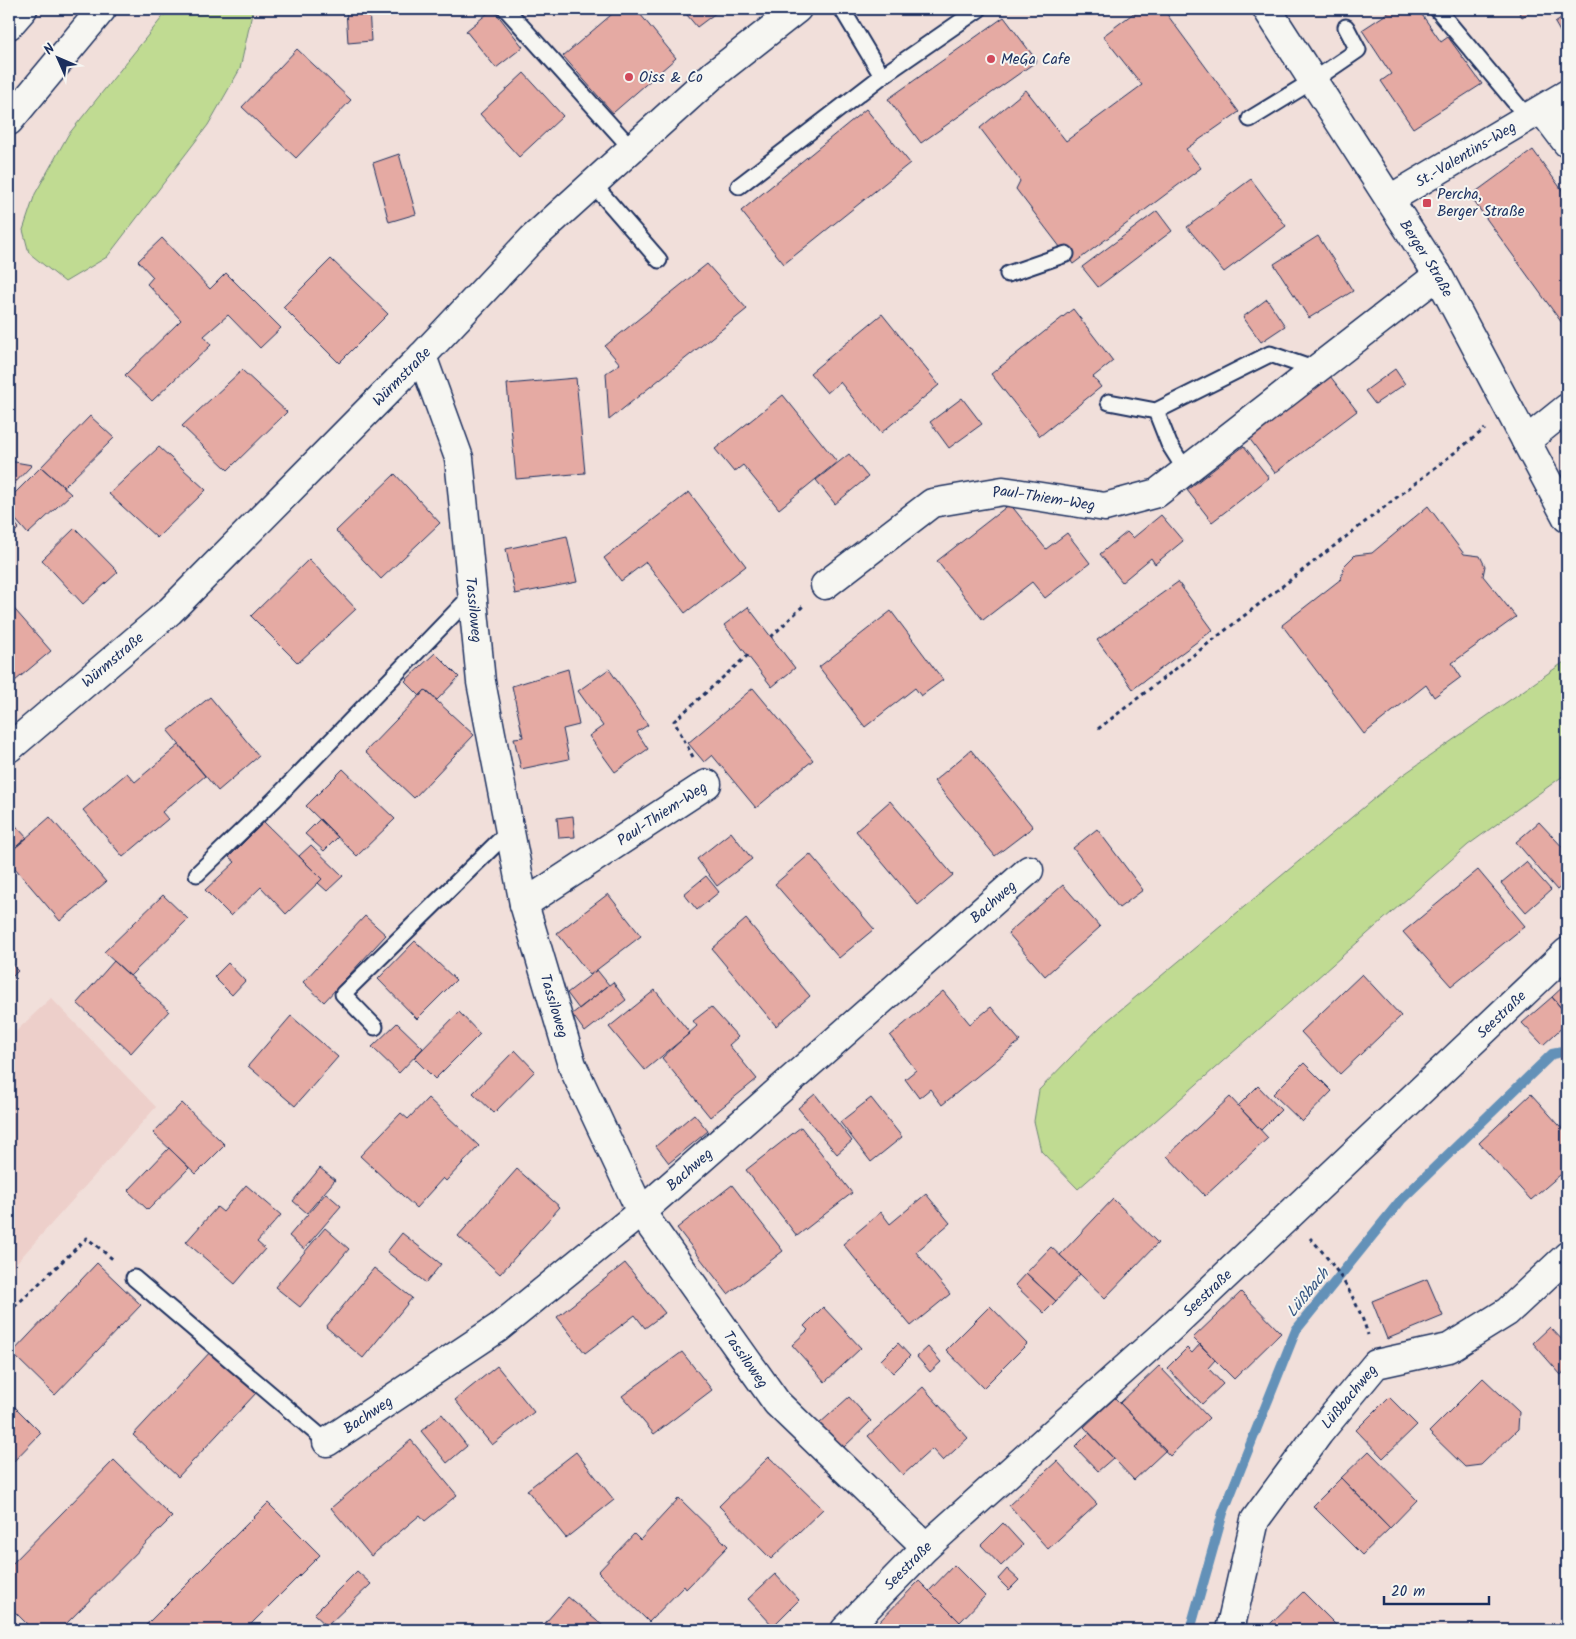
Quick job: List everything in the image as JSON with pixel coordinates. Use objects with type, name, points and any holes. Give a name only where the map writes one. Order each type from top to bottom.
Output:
[{"type":"main road","points":[[9,25],[23,9]]},
{"type":"main road","points":[[9,121],[102,9]]},
{"type":"main road","name":"Würmstraße","points":[[9,748],[170,611],[422,356],[532,238],[713,75],[797,9]]},
{"type":"main road","name":"Berger Straße","points":[[1267,9],[1438,275],[1567,518]]},
{"type":"main road","name":"St.-Valentins-Weg","points":[[1390,199],[1567,94]]},
{"type":"main road","points":[[1535,114],[1567,143]]},
{"type":"main road","name":"Paul-Thiem-Weg","points":[[825,584],[932,503],[1003,491],[1105,507],[1158,493],[1438,275]]},
{"type":"main road","name":"Tassiloweg","points":[[422,356],[459,458],[481,682],[524,904],[572,1065],[641,1212],[777,1403],[926,1547]]},
{"type":"main road","points":[[1526,441],[1567,408]]},
{"type":"main road","name":"Paul-Thiem-Weg","points":[[524,904],[707,784]]},
{"type":"main road","name":"Bachweg","points":[[327,1442],[498,1328],[641,1212],[1029,870]]},
{"type":"main road","name":"Seestraße","points":[[845,1630],[926,1547],[1166,1332],[1567,952]]},
{"type":"main road","name":"Lüßbachweg","points":[[1230,1630],[1255,1520],[1319,1433],[1376,1364],[1449,1348],[1507,1312],[1567,1256]]},
{"type":"lane","points":[[506,9],[632,149]]},
{"type":"lane","points":[[842,9],[882,76]]},
{"type":"lane","points":[[739,186],[882,76],[979,9]]},
{"type":"lane","points":[[1437,9],[1535,114]]},
{"type":"lane","points":[[1250,119],[1314,80],[1358,50],[1346,27]]},
{"type":"lane","points":[[593,184],[659,260]]},
{"type":"lane","points":[[1008,274],[1066,254]]},
{"type":"lane","points":[[1109,402],[1156,411],[1270,354],[1316,370]]},
{"type":"lane","points":[[1156,411],[1169,444],[1186,471]]},
{"type":"lane","points":[[197,874],[275,799],[472,595]]},
{"type":"lane","points":[[375,1027],[342,994],[510,830]]},
{"type":"lane","points":[[134,1278],[327,1442]]},
{"type":"path","points":[[1098,729],[1510,410]]},
{"type":"path","points":[[771,637],[825,584]]},
{"type":"path","name":"Paul-Thiem-Weg","points":[[707,784],[674,721],[748,655]]},
{"type":"path","points":[[9,1312],[87,1238],[134,1278]]},
{"type":"path","points":[[1323,1252],[1347,1287],[1367,1331],[1376,1364]]},
{"type":"shaded area","points":[[51,998],[156,1107],[9,1271],[9,1038]]},
{"type":"green space","points":[[169,9],[253,9],[240,69],[208,125],[107,257],[65,282],[29,253],[23,230],[35,194],[68,135]]},
{"type":"green space","points":[[1567,660],[1567,773],[1468,845],[1078,1189],[1041,1151],[1034,1121],[1039,1090],[1101,1026],[1400,777]]},
{"type":"building","points":[[346,9],[369,9],[371,41],[348,43]]},
{"type":"building","points":[[493,9],[523,47],[496,68],[466,31]]},
{"type":"building","points":[[618,9],[636,9],[676,58],[613,113],[563,56]]},
{"type":"building","points":[[682,9],[721,9],[697,27]]},
{"type":"building","points":[[1139,9],[1163,9],[1239,112],[1186,149],[1201,168],[1073,264],[1016,189],[1020,181],[980,128],[1026,90],[1066,141],[1142,85],[1103,36]]},
{"type":"building","points":[[1394,9],[1418,9],[1441,42],[1448,37],[1482,84],[1413,128],[1381,81],[1391,74],[1362,30]]},
{"type":"building","points":[[1517,9],[1536,9],[1522,17]]},
{"type":"building","points":[[1567,15],[1567,44],[1555,23]]},
{"type":"building","points":[[1004,17],[1037,61],[921,143],[888,99]]},
{"type":"building","points":[[297,49],[351,100],[296,158],[242,107]]},
{"type":"building","points":[[524,73],[563,116],[519,157],[480,114]]},
{"type":"building","points":[[866,109],[910,163],[784,264],[741,211]]},
{"type":"building","points":[[1533,150],[1567,197],[1567,330],[1470,196]]},
{"type":"building","points":[[399,154],[416,214],[389,222],[373,163]]},
{"type":"building","points":[[1251,179],[1286,226],[1224,272],[1187,227]]},
{"type":"building","points":[[1157,211],[1172,231],[1098,287],[1082,267]]},
{"type":"building","points":[[1318,236],[1353,291],[1309,318],[1274,264]]},
{"type":"building","points":[[162,238],[210,289],[226,273],[281,328],[260,348],[228,315],[204,336],[211,345],[152,401],[125,375],[181,320],[147,284],[153,277],[138,261]]},
{"type":"building","points":[[331,259],[388,314],[339,363],[283,307]]},
{"type":"building","points":[[707,264],[747,309],[609,420],[606,373],[620,364],[605,346]]},
{"type":"building","points":[[1267,299],[1285,326],[1261,342],[1243,317]]},
{"type":"building","points":[[1073,309],[1113,361],[1093,377],[1101,387],[1040,436],[991,374]]},
{"type":"building","points":[[882,314],[939,385],[881,433],[840,382],[827,393],[810,373]]},
{"type":"building","points":[[1395,369],[1405,384],[1375,404],[1365,391]]},
{"type":"building","points":[[242,370],[287,412],[228,470],[182,426]]},
{"type":"building","points":[[1330,376],[1357,411],[1275,473],[1249,438]]},
{"type":"building","points":[[576,378],[585,473],[516,479],[507,384]]},
{"type":"building","points":[[783,395],[837,462],[779,509],[743,465],[734,472],[715,449]]},
{"type":"building","points":[[962,398],[982,424],[949,448],[930,422]]},
{"type":"building","points":[[90,416],[114,438],[64,487],[41,467]]},
{"type":"building","points":[[1244,446],[1269,478],[1212,522],[1187,490]]},
{"type":"building","points":[[159,447],[206,490],[157,538],[109,494]]},
{"type":"building","points":[[849,454],[868,477],[835,504],[816,480]]},
{"type":"building","points":[[9,461],[32,465],[9,489]]},
{"type":"building","points":[[41,467],[71,494],[28,534],[9,512],[9,499]]},
{"type":"building","points":[[395,474],[440,523],[381,579],[336,531]]},
{"type":"building","points":[[689,492],[746,566],[685,613],[646,562],[621,581],[604,558]]},
{"type":"building","points":[[1010,504],[1046,549],[1067,533],[1090,563],[1045,598],[1032,582],[983,620],[937,561]]},
{"type":"building","points":[[1428,506],[1464,554],[1480,556],[1485,566],[1483,576],[1516,617],[1452,663],[1461,677],[1434,697],[1426,685],[1364,734],[1282,625],[1341,579],[1344,566],[1355,555],[1372,553]]},
{"type":"building","points":[[1161,515],[1183,541],[1155,564],[1151,558],[1122,582],[1100,554],[1127,532],[1133,538]]},
{"type":"building","points":[[9,517],[19,528],[9,538]]},
{"type":"building","points":[[75,528],[118,572],[83,604],[42,560]]},
{"type":"building","points":[[567,536],[577,582],[515,594],[506,549]]},
{"type":"building","points":[[309,559],[356,609],[298,663],[251,616]]},
{"type":"building","points":[[1178,582],[1213,630],[1133,689],[1097,640]]},
{"type":"building","points":[[9,603],[51,651],[9,686]]},
{"type":"building","points":[[748,607],[795,668],[772,687],[724,625]]},
{"type":"building","points":[[891,611],[943,680],[921,696],[915,688],[865,727],[819,667]]},
{"type":"building","points":[[435,653],[459,677],[437,700],[425,690],[420,696],[405,681]]},
{"type":"building","points":[[568,669],[579,725],[563,729],[569,759],[521,769],[514,738],[523,737],[512,686]]},
{"type":"building","points":[[609,669],[648,725],[637,732],[648,749],[615,772],[589,736],[603,726],[578,691]]},
{"type":"building","points":[[753,688],[813,760],[756,808],[712,755],[704,762],[688,743]]},
{"type":"building","points":[[425,690],[474,735],[414,798],[365,752]]},
{"type":"building","points":[[210,697],[259,756],[218,791],[168,731]]},
{"type":"building","points":[[179,745],[205,776],[162,812],[168,819],[123,857],[83,810],[127,773],[135,782]]},
{"type":"building","points":[[971,750],[1033,827],[995,856],[934,781]]},
{"type":"building","points":[[343,769],[395,819],[357,856],[306,806]]},
{"type":"building","points":[[890,801],[953,875],[918,905],[856,831]]},
{"type":"building","points":[[573,816],[575,837],[559,838],[557,818]]},
{"type":"building","points":[[50,817],[106,882],[60,921],[9,861],[9,853]]},
{"type":"building","points":[[9,818],[27,838],[9,853]]},
{"type":"building","points":[[320,819],[338,837],[324,851],[305,834]]},
{"type":"building","points":[[264,822],[322,879],[286,914],[261,887],[231,916],[205,890],[235,862],[229,857]]},
{"type":"building","points":[[1539,822],[1567,852],[1567,882],[1557,890],[1516,842]]},
{"type":"building","points":[[1097,829],[1143,890],[1119,908],[1073,848]]},
{"type":"building","points":[[731,832],[752,859],[717,886],[697,859]]},
{"type":"building","points":[[311,845],[343,876],[327,891],[318,883],[322,879],[299,856]]},
{"type":"building","points":[[810,854],[874,929],[839,958],[775,884]]},
{"type":"building","points":[[1526,862],[1551,890],[1526,912],[1501,883]]},
{"type":"building","points":[[1478,870],[1525,926],[1451,986],[1403,932]]},
{"type":"building","points":[[706,876],[719,892],[697,910],[684,894]]},
{"type":"building","points":[[1063,885],[1100,927],[1045,976],[1008,933]]},
{"type":"building","points":[[608,894],[641,936],[590,975],[557,933]]},
{"type":"building","points":[[163,895],[188,919],[130,976],[104,952]]},
{"type":"building","points":[[365,916],[386,935],[324,1002],[303,982]]},
{"type":"building","points":[[746,919],[810,996],[776,1026],[712,949]]},
{"type":"building","points":[[415,941],[456,980],[417,1019],[378,979]]},
{"type":"building","points":[[114,961],[169,1011],[131,1053],[77,1003]]},
{"type":"building","points":[[9,962],[18,971],[9,980]]},
{"type":"building","points":[[228,963],[245,981],[232,995],[214,977]]},
{"type":"building","points":[[597,970],[609,985],[579,1009],[567,993]]},
{"type":"building","points":[[1362,974],[1401,1016],[1340,1074],[1301,1032]]},
{"type":"building","points":[[613,982],[626,1000],[585,1032],[572,1014]]},
{"type":"building","points":[[1567,983],[1567,1015],[1552,997]]},
{"type":"building","points":[[655,990],[690,1033],[645,1070],[609,1027]]},
{"type":"building","points":[[943,991],[970,1024],[991,1007],[1020,1041],[942,1105],[930,1089],[919,1098],[905,1079],[916,1070],[890,1036]]},
{"type":"building","points":[[1552,997],[1567,1015],[1567,1023],[1543,1045],[1522,1023]]},
{"type":"building","points":[[711,1007],[738,1037],[729,1045],[757,1079],[710,1117],[662,1058],[697,1026],[693,1021]]},
{"type":"building","points":[[459,1012],[480,1034],[435,1079],[414,1058]]},
{"type":"building","points":[[291,1016],[338,1057],[295,1106],[248,1066]]},
{"type":"building","points":[[397,1023],[423,1048],[399,1073],[372,1047]]},
{"type":"building","points":[[515,1050],[535,1071],[494,1113],[473,1093]]},
{"type":"building","points":[[1304,1063],[1332,1091],[1302,1122],[1273,1094]]},
{"type":"building","points":[[1258,1086],[1281,1110],[1261,1130],[1238,1106]]},
{"type":"building","points":[[815,1094],[852,1141],[837,1154],[798,1108]]},
{"type":"building","points":[[1531,1094],[1567,1134],[1567,1169],[1531,1200],[1479,1143]]},
{"type":"building","points":[[1230,1097],[1268,1138],[1205,1196],[1167,1156]]},
{"type":"building","points":[[428,1098],[479,1146],[446,1181],[443,1178],[416,1208],[360,1156],[401,1113],[408,1119]]},
{"type":"building","points":[[871,1098],[902,1137],[871,1162],[840,1122]]},
{"type":"building","points":[[182,1103],[225,1145],[196,1174],[153,1133]]},
{"type":"building","points":[[694,1114],[708,1131],[669,1163],[656,1146]]},
{"type":"building","points":[[801,1127],[852,1193],[797,1236],[746,1170]]},
{"type":"building","points":[[169,1148],[189,1168],[148,1210],[128,1191]]},
{"type":"building","points":[[320,1168],[335,1180],[307,1213],[293,1201]]},
{"type":"building","points":[[517,1169],[560,1207],[500,1274],[458,1236]]},
{"type":"building","points":[[246,1185],[281,1215],[257,1242],[265,1249],[235,1284],[186,1242],[217,1207],[223,1212]]},
{"type":"building","points":[[732,1185],[783,1251],[728,1294],[677,1228]]},
{"type":"building","points":[[326,1193],[341,1206],[304,1249],[289,1236]]},
{"type":"building","points":[[926,1194],[950,1223],[916,1252],[950,1294],[911,1326],[843,1244],[881,1212],[890,1224]]},
{"type":"building","points":[[1113,1199],[1158,1243],[1105,1298],[1060,1255]]},
{"type":"building","points":[[325,1228],[349,1249],[300,1307],[275,1287]]},
{"type":"building","points":[[402,1233],[441,1264],[426,1283],[387,1252]]},
{"type":"building","points":[[1051,1247],[1080,1274],[1056,1301],[1026,1273]]},
{"type":"building","points":[[97,1263],[141,1305],[55,1395],[12,1353]]},
{"type":"building","points":[[625,1263],[665,1313],[645,1328],[635,1315],[585,1353],[557,1317]]},
{"type":"building","points":[[374,1268],[412,1298],[363,1358],[326,1327]]},
{"type":"building","points":[[1026,1273],[1056,1301],[1044,1313],[1015,1285]]},
{"type":"building","points":[[1427,1279],[1443,1316],[1387,1339],[1372,1301]]},
{"type":"building","points":[[1241,1292],[1281,1333],[1234,1379],[1193,1338]]},
{"type":"building","points":[[990,1306],[1027,1344],[983,1388],[946,1350]]},
{"type":"building","points":[[823,1307],[861,1348],[825,1382],[792,1345],[808,1330],[804,1326]]},
{"type":"building","points":[[1550,1327],[1567,1345],[1567,1368],[1561,1375],[1533,1343]]},
{"type":"building","points":[[898,1343],[910,1356],[893,1373],[881,1360]]},
{"type":"building","points":[[1200,1344],[1215,1360],[1208,1368],[1223,1384],[1202,1404],[1167,1368],[1187,1348],[1192,1353]]},
{"type":"building","points":[[928,1347],[941,1362],[930,1372],[917,1357]]},
{"type":"building","points":[[212,1350],[257,1392],[178,1477],[133,1435]]},
{"type":"building","points":[[682,1352],[712,1390],[654,1434],[622,1396]]},
{"type":"building","points":[[497,1366],[534,1412],[492,1445],[455,1400]]},
{"type":"building","points":[[1159,1366],[1209,1418],[1170,1456],[1120,1403]]},
{"type":"building","points":[[1483,1378],[1519,1412],[1518,1429],[1481,1465],[1465,1467],[1429,1432]]},
{"type":"building","points":[[923,1387],[968,1438],[943,1461],[932,1449],[903,1475],[868,1436]]},
{"type":"building","points":[[849,1397],[871,1421],[843,1448],[819,1424]]},
{"type":"building","points":[[1389,1397],[1417,1425],[1383,1458],[1356,1430]]},
{"type":"building","points":[[1115,1398],[1166,1450],[1134,1480],[1084,1427]]},
{"type":"building","points":[[9,1401],[41,1433],[9,1466]]},
{"type":"building","points":[[442,1414],[467,1446],[447,1463],[421,1431]]},
{"type":"building","points":[[1089,1433],[1113,1458],[1098,1471],[1075,1447]]},
{"type":"building","points":[[411,1440],[457,1495],[425,1521],[420,1515],[371,1556],[331,1508]]},
{"type":"building","points":[[1369,1451],[1417,1500],[1390,1528],[1341,1478]]},
{"type":"building","points":[[576,1452],[614,1500],[566,1538],[527,1490]]},
{"type":"building","points":[[769,1457],[823,1509],[771,1559],[719,1506]]},
{"type":"building","points":[[114,1460],[172,1517],[60,1630],[33,1630],[9,1606],[9,1567]]},
{"type":"building","points":[[1057,1461],[1097,1504],[1048,1549],[1009,1505]]},
{"type":"building","points":[[1341,1478],[1390,1528],[1362,1555],[1313,1506]]},
{"type":"building","points":[[679,1498],[728,1546],[686,1589],[684,1586],[649,1622],[598,1572],[634,1534],[640,1540]]},
{"type":"building","points":[[268,1503],[320,1555],[245,1630],[152,1630],[146,1625]]},
{"type":"building","points":[[1003,1523],[1023,1545],[1001,1566],[981,1545]]},
{"type":"building","points":[[954,1565],[985,1596],[960,1622],[929,1591]]},
{"type":"building","points":[[1007,1569],[1019,1580],[1009,1590],[998,1579]]},
{"type":"building","points":[[357,1571],[371,1584],[327,1626],[314,1614]]},
{"type":"building","points":[[775,1574],[799,1600],[773,1626],[748,1599]]},
{"type":"building","points":[[919,1581],[960,1622],[951,1630],[871,1630]]},
{"type":"building","points":[[1303,1592],[1341,1630],[1273,1630],[1269,1625]]},
{"type":"building","points":[[568,1597],[608,1630],[539,1630]]},
{"type":"waterway","name":"Lüßbach","points":[[1190,1630],[1223,1513],[1296,1330],[1401,1200],[1552,1054],[1567,1051]]},
{"type":"place","name":"MeGa Cafe","points":[[991,59]]},
{"type":"place","name":"Oiss & Co","points":[[629,77]]},
{"type":"place","name":"Percha, Berger Straße","points":[[1427,203]]}]
